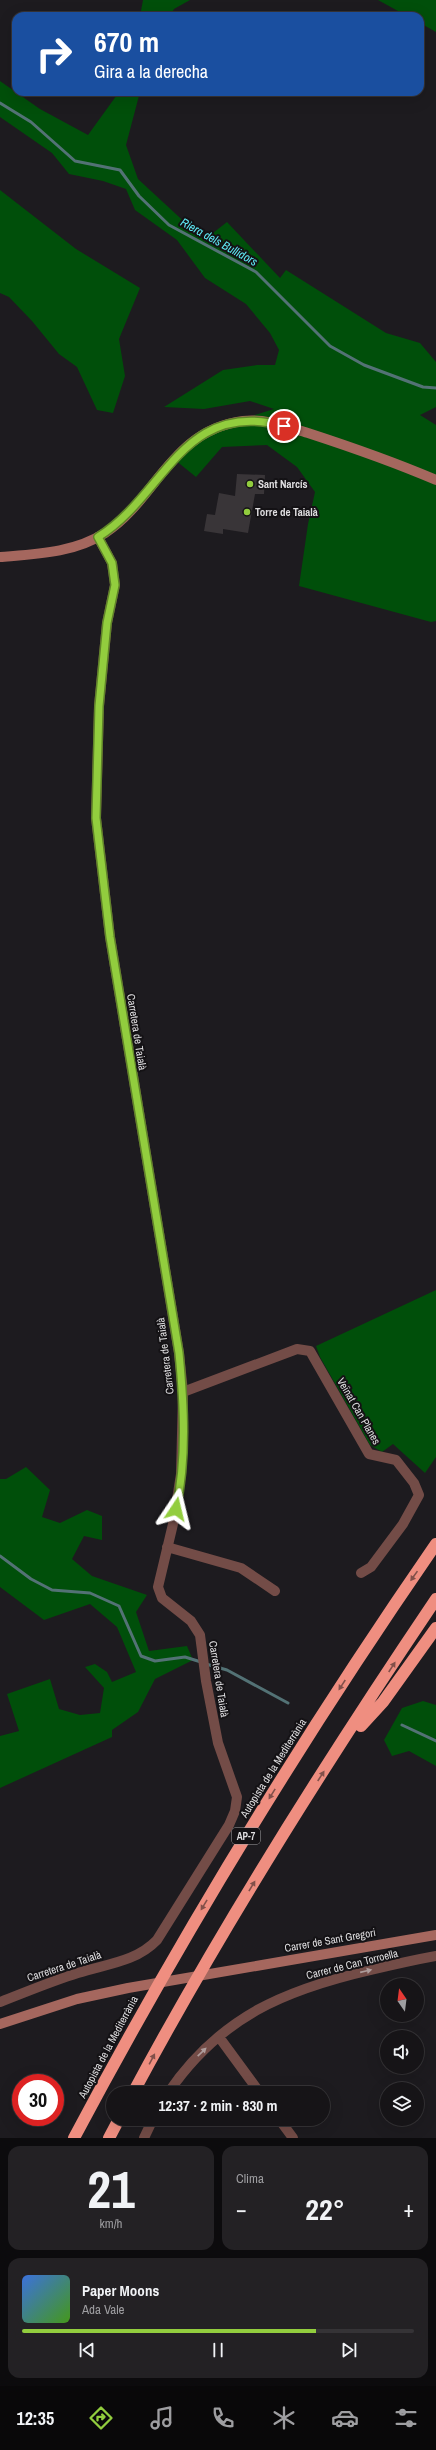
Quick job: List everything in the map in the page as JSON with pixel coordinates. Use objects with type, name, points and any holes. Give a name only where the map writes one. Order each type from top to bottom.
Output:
[{"type":"highway","name":"Autopista de la Mediterrània","points":[[74,2138],[133,2027],[253,1824],[374,1636],[436,1544]]},
{"type":"highway","name":"AP-7","points":[[137,2086],[214,1949],[339,1748],[436,1599]]},
{"type":"highway","points":[[339,1748],[383,1702],[436,1628]]},
{"type":"highway","points":[[109,2138],[115,2126]]},
{"type":"street","points":[[0,557],[65,550],[98,537],[123,518],[183,450],[218,427],[243,420],[269,422],[303,432],[436,480]]},
{"type":"street","name":"Carretera de Taialà","points":[[0,2002],[78,1973],[133,1957],[148,1948],[156,1940],[234,1815],[237,1792],[220,1753],[206,1681],[200,1636],[194,1624],[168,1604],[159,1591],[160,1572],[180,1494],[182,1392],[179,1353],[110,937],[96,818],[99,706],[107,623],[115,585],[112,563],[98,537]]},
{"type":"street","name":"Veïnat Can Planes","points":[[182,1392],[298,1349],[310,1351],[369,1454],[396,1460],[414,1483],[419,1495],[403,1524],[371,1567],[361,1573]]},
{"type":"street","points":[[167,1547],[241,1568],[275,1591]]},
{"type":"street","name":"Carrer de Sant Gregori","points":[[0,2024],[77,2000],[128,1988],[436,1935]]},
{"type":"street","name":"Carrer de Can Torroella","points":[[173,2086],[192,2062],[219,2037],[254,2011],[291,1993],[324,1981],[436,1956]]},
{"type":"street","points":[[219,2037],[255,2086]]},
{"type":"street","points":[[144,2138],[150,2126]]},
{"type":"street","points":[[284,2126],[293,2138]]},
{"type":"green space","points":[[143,0],[190,0],[174,9],[172,12],[141,12]]},
{"type":"green space","points":[[378,0],[436,0],[436,32],[424,25],[424,12],[400,12]]},
{"type":"green space","points":[[0,81],[12,89],[12,96],[21,96],[40,109],[88,135],[116,96],[139,96],[126,145],[138,179],[204,240],[227,222],[280,278],[286,270],[386,333],[420,343],[436,362],[436,407],[420,415],[436,425],[436,621],[431,622],[299,586],[308,524],[315,492],[297,467],[267,445],[222,447],[196,477],[175,460],[201,432],[274,409],[250,401],[204,409],[164,407],[223,370],[257,365],[275,365],[279,350],[270,333],[246,304],[205,278],[177,240],[135,210],[126,189],[103,181],[69,174],[52,153],[0,117]]},
{"type":"green space","points":[[0,190],[76,249],[140,288],[119,339],[125,376],[113,413],[97,410],[77,367],[59,354],[32,321],[9,297],[0,293]]},
{"type":"green space","points":[[436,1290],[436,1457],[425,1473],[393,1444],[382,1452],[370,1445],[320,1357],[316,1346]]},
{"type":"green space","points":[[26,1467],[50,1490],[42,1517],[60,1523],[87,1510],[102,1516],[102,1540],[84,1536],[72,1559],[92,1576],[147,1595],[136,1612],[149,1651],[187,1646],[193,1660],[155,1679],[138,1712],[112,1730],[112,1737],[0,1788],[0,1736],[19,1731],[7,1694],[50,1679],[59,1709],[80,1715],[100,1713],[104,1688],[85,1667],[95,1664],[107,1672],[112,1682],[136,1672],[117,1627],[90,1604],[44,1620],[0,1587],[0,1479],[6,1479]]},
{"type":"green space","points":[[423,1701],[436,1705],[436,1766],[409,1751],[392,1756],[384,1740],[402,1708]]},
{"type":"building","name":"Torre de Taialà","points":[[237,474],[265,475],[264,494],[255,494],[248,533],[223,529],[223,534],[204,531],[207,514],[215,515],[219,493],[235,496]]},
{"type":"waterway","name":"Riera dels Bullidors","points":[[0,103],[31,122],[75,161],[120,170],[139,196],[169,225],[256,272],[330,346],[364,365],[423,387],[436,388]]},
{"type":"waterway","points":[[0,1556],[31,1579],[52,1590],[90,1593],[119,1606],[141,1656],[155,1661],[185,1657],[201,1662]]},
{"type":"waterway","points":[[206,1664],[227,1670],[288,1703]]},
{"type":"waterway","points":[[402,1725],[436,1741]]},
{"type":"place","name":"Sant Narcís","points":[[250,484]]},
{"type":"place","name":"Torre de Taialà","points":[[247,512]]},
{"type":"route","points":[[176,1509],[180,1494],[183,1436],[179,1353],[110,937],[96,818],[95,785],[99,706],[107,623],[115,585],[112,563],[98,537],[123,518],[155,479],[183,450],[207,432],[218,427],[243,420],[256,420],[284,426]]}]
